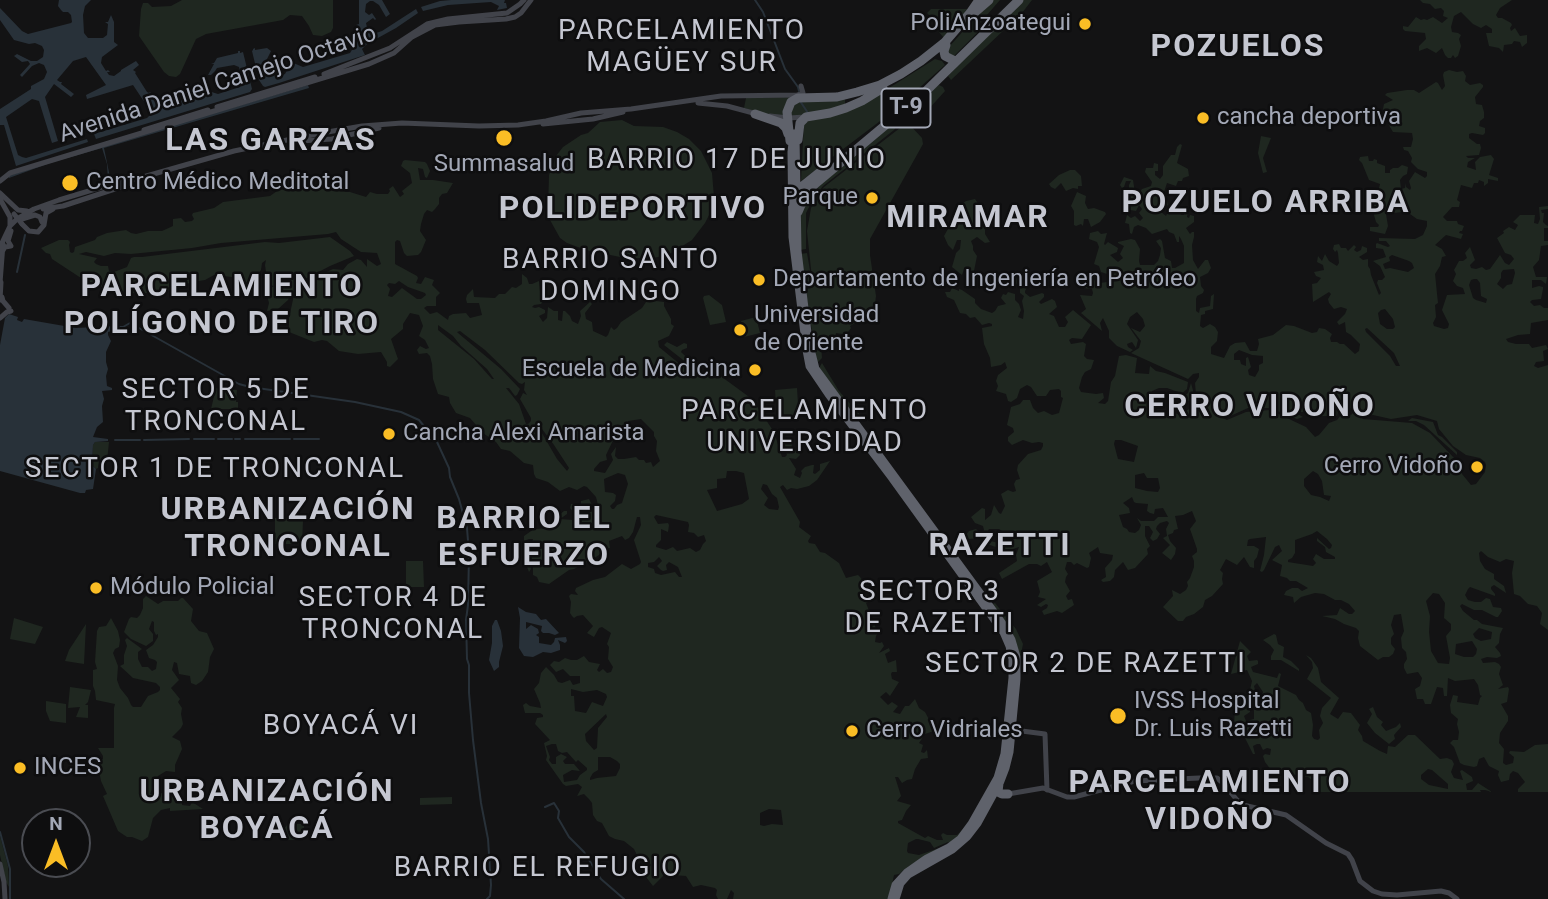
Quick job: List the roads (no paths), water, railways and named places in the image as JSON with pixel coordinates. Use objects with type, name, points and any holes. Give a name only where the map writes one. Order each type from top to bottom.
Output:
[{"type":"highway","name":"T-9","points":[[894,77],[939,47],[979,0]]},
{"type":"highway","name":"T-9","points":[[806,117],[862,101],[933,56],[989,0]]},
{"type":"highway","name":"T-9","points":[[799,190],[952,64],[1018,0]]},
{"type":"highway","name":"T-9","points":[[799,190],[828,172],[931,87],[1018,0]]},
{"type":"highway","points":[[946,45],[946,56],[952,64]]},
{"type":"highway","points":[[933,56],[944,58],[952,64]]},
{"type":"highway","points":[[793,150],[788,118],[789,105],[794,100],[844,95],[870,88],[894,77]]},
{"type":"highway","points":[[801,92],[844,95],[848,103],[841,109]]},
{"type":"highway","points":[[755,114],[781,123],[786,128],[793,150]]},
{"type":"highway","points":[[793,150],[800,122],[806,117]]},
{"type":"highway","name":"T-9","points":[[793,150],[799,190],[795,258],[807,355],[812,369],[1007,637],[1022,702]]},
{"type":"highway","name":"T-9","points":[[799,190],[804,198],[796,217],[798,261],[810,354],[815,369],[1002,624],[1012,644],[1015,673],[1000,781],[974,827],[964,839],[952,849],[908,874],[900,883],[893,899]]},
{"type":"highway","points":[[1009,695],[1015,673]]},
{"type":"highway","name":"T-9","points":[[893,899],[897,885],[907,873],[953,845],[967,831],[1003,767],[1004,729]]},
{"type":"highway","points":[[1003,767],[1010,759],[1017,731]]},
{"type":"highway","points":[[1000,781],[999,793],[1008,794]]},
{"type":"highway","points":[[989,801],[1008,794]]},
{"type":"main road","name":"Avenida Daniel Camejo Octavio","points":[[0,179],[10,171],[30,164],[324,74],[390,48],[416,30],[434,22],[507,13],[529,1]]},
{"type":"main road","name":"T-9","points":[[583,116],[596,111],[734,96],[801,92],[835,94],[875,85],[894,77]]},
{"type":"main road","points":[[734,96],[743,98],[744,103],[740,108],[734,108]]},
{"type":"main road","name":"T-9","points":[[0,247],[17,219],[34,209],[59,200],[246,150],[338,134],[405,124],[491,129],[691,103],[714,103],[755,114],[806,117]]},
{"type":"main road","points":[[584,105],[588,110],[596,111]]},
{"type":"main road","points":[[0,196],[18,210],[34,209]]},
{"type":"main road","points":[[0,196],[29,231],[38,232],[44,225],[46,213],[63,206]]},
{"type":"main road","points":[[0,196],[10,217],[11,227]]},
{"type":"main road","name":"T-9","points":[[0,300],[1,255],[11,227],[47,208],[63,206],[82,196]]},
{"type":"main road","name":"T-9","points":[[0,283],[1,266]]},
{"type":"main road","name":"T-9","points":[[0,318],[10,310],[3,301],[1,289]]},
{"type":"main road","points":[[1004,729],[1044,735],[1046,789]]},
{"type":"main road","points":[[1008,794],[1046,789],[1074,797],[1135,781],[1217,778],[1243,805],[1286,816],[1326,843],[1348,854],[1361,883],[1376,892],[1398,895],[1441,891],[1457,899]]},
{"type":"main road","points":[[0,864],[4,899]]},
{"type":"main road","points":[[0,873],[4,899]]},
{"type":"waterway","points":[[755,0],[763,12],[785,69],[799,91]]},
{"type":"waterway","points":[[800,101],[808,113]]},
{"type":"waterway","points":[[17,272],[25,235]]},
{"type":"waterway","points":[[116,327],[130,323],[239,384],[401,412],[419,420],[437,442],[449,468],[467,528],[467,659],[473,740],[488,839],[491,885],[487,899]]},
{"type":"waterway","points":[[144,440],[189,439]]},
{"type":"waterway","points":[[194,439],[214,439]]},
{"type":"waterway","points":[[218,439],[232,439]]},
{"type":"waterway","points":[[235,439],[240,439]]},
{"type":"waterway","points":[[245,439],[290,439]]},
{"type":"waterway","points":[[294,439],[319,439]]},
{"type":"waterway","points":[[115,440],[140,440]]},
{"type":"waterway","points":[[545,807],[554,803],[559,811],[558,818],[569,837],[584,852],[601,879],[624,899]]},
{"type":"waterway","points":[[0,832],[10,869],[10,899]]},
{"type":"place","name":"PoliAnzoategui","points":[[1085,24]]},
{"type":"place","name":"cancha deportiva","points":[[1203,118]]},
{"type":"place","name":"Summasalud","points":[[504,138]]},
{"type":"place","name":"Centro Médico Meditotal","points":[[70,183]]},
{"type":"place","name":"Parque","points":[[872,198]]},
{"type":"place","name":"Departamento de Ingeniería en Petróleo","points":[[759,280]]},
{"type":"place","name":"Universidad de Oriente","points":[[740,330]]},
{"type":"place","name":"Escuela de Medicina","points":[[755,370]]},
{"type":"place","name":"Cancha Alexi Amarista","points":[[389,434]]},
{"type":"place","name":"Cerro Vidoño","points":[[1477,467]]},
{"type":"place","name":"Módulo Policial","points":[[96,588]]},
{"type":"place","name":"IVSS Hospital Dr. Luis Razetti","points":[[1118,716]]},
{"type":"place","name":"Cerro Vidriales","points":[[852,731]]},
{"type":"place","name":"INCES","points":[[20,768]]},
{"type":"district","name":"PARCELAMIENTO MAGÜEY SUR","points":[[682,48]]},
{"type":"district","name":"POZUELOS","points":[[1238,48]]},
{"type":"district","name":"LAS GARZAS","points":[[271,142]]},
{"type":"district","name":"BARRIO 17 DE JUNIO","points":[[737,161]]},
{"type":"district","name":"POZUELO ARRIBA","points":[[1266,204]]},
{"type":"district","name":"POLIDEPORTIVO","points":[[633,210]]},
{"type":"district","name":"MIRAMAR","points":[[968,219]]},
{"type":"district","name":"BARRIO SANTO DOMINGO","points":[[611,277]]},
{"type":"district","name":"PARCELAMIENTO POLÍGONO DE TIRO","points":[[222,306]]},
{"type":"district","name":"SECTOR 5 DE TRONCONAL","points":[[216,407]]},
{"type":"district","name":"CERRO VIDOÑO","points":[[1250,408]]},
{"type":"district","name":"PARCELAMIENTO UNIVERSIDAD","points":[[805,428]]},
{"type":"district","name":"SECTOR 1 DE TRONCONAL","points":[[215,470]]},
{"type":"district","name":"URBANIZACIÓN TRONCONAL","points":[[288,530]]},
{"type":"district","name":"BARRIO EL ESFUERZO","points":[[524,538]]},
{"type":"district","name":"RAZETTI","points":[[1000,547]]},
{"type":"district","name":"SECTOR 3 DE RAZETTI","points":[[930,609]]},
{"type":"district","name":"SECTOR 4 DE TRONCONAL","points":[[393,615]]},
{"type":"district","name":"SECTOR 2 DE RAZETTI","points":[[1086,665]]},
{"type":"district","name":"BOYACÁ VI","points":[[341,727]]},
{"type":"district","name":"PARCELAMIENTO VIDOÑO","points":[[1210,802]]},
{"type":"district","name":"URBANIZACIÓN BOYACÁ","points":[[267,812]]},
{"type":"district","name":"BARRIO EL REFUGIO","points":[[538,869]]}]
